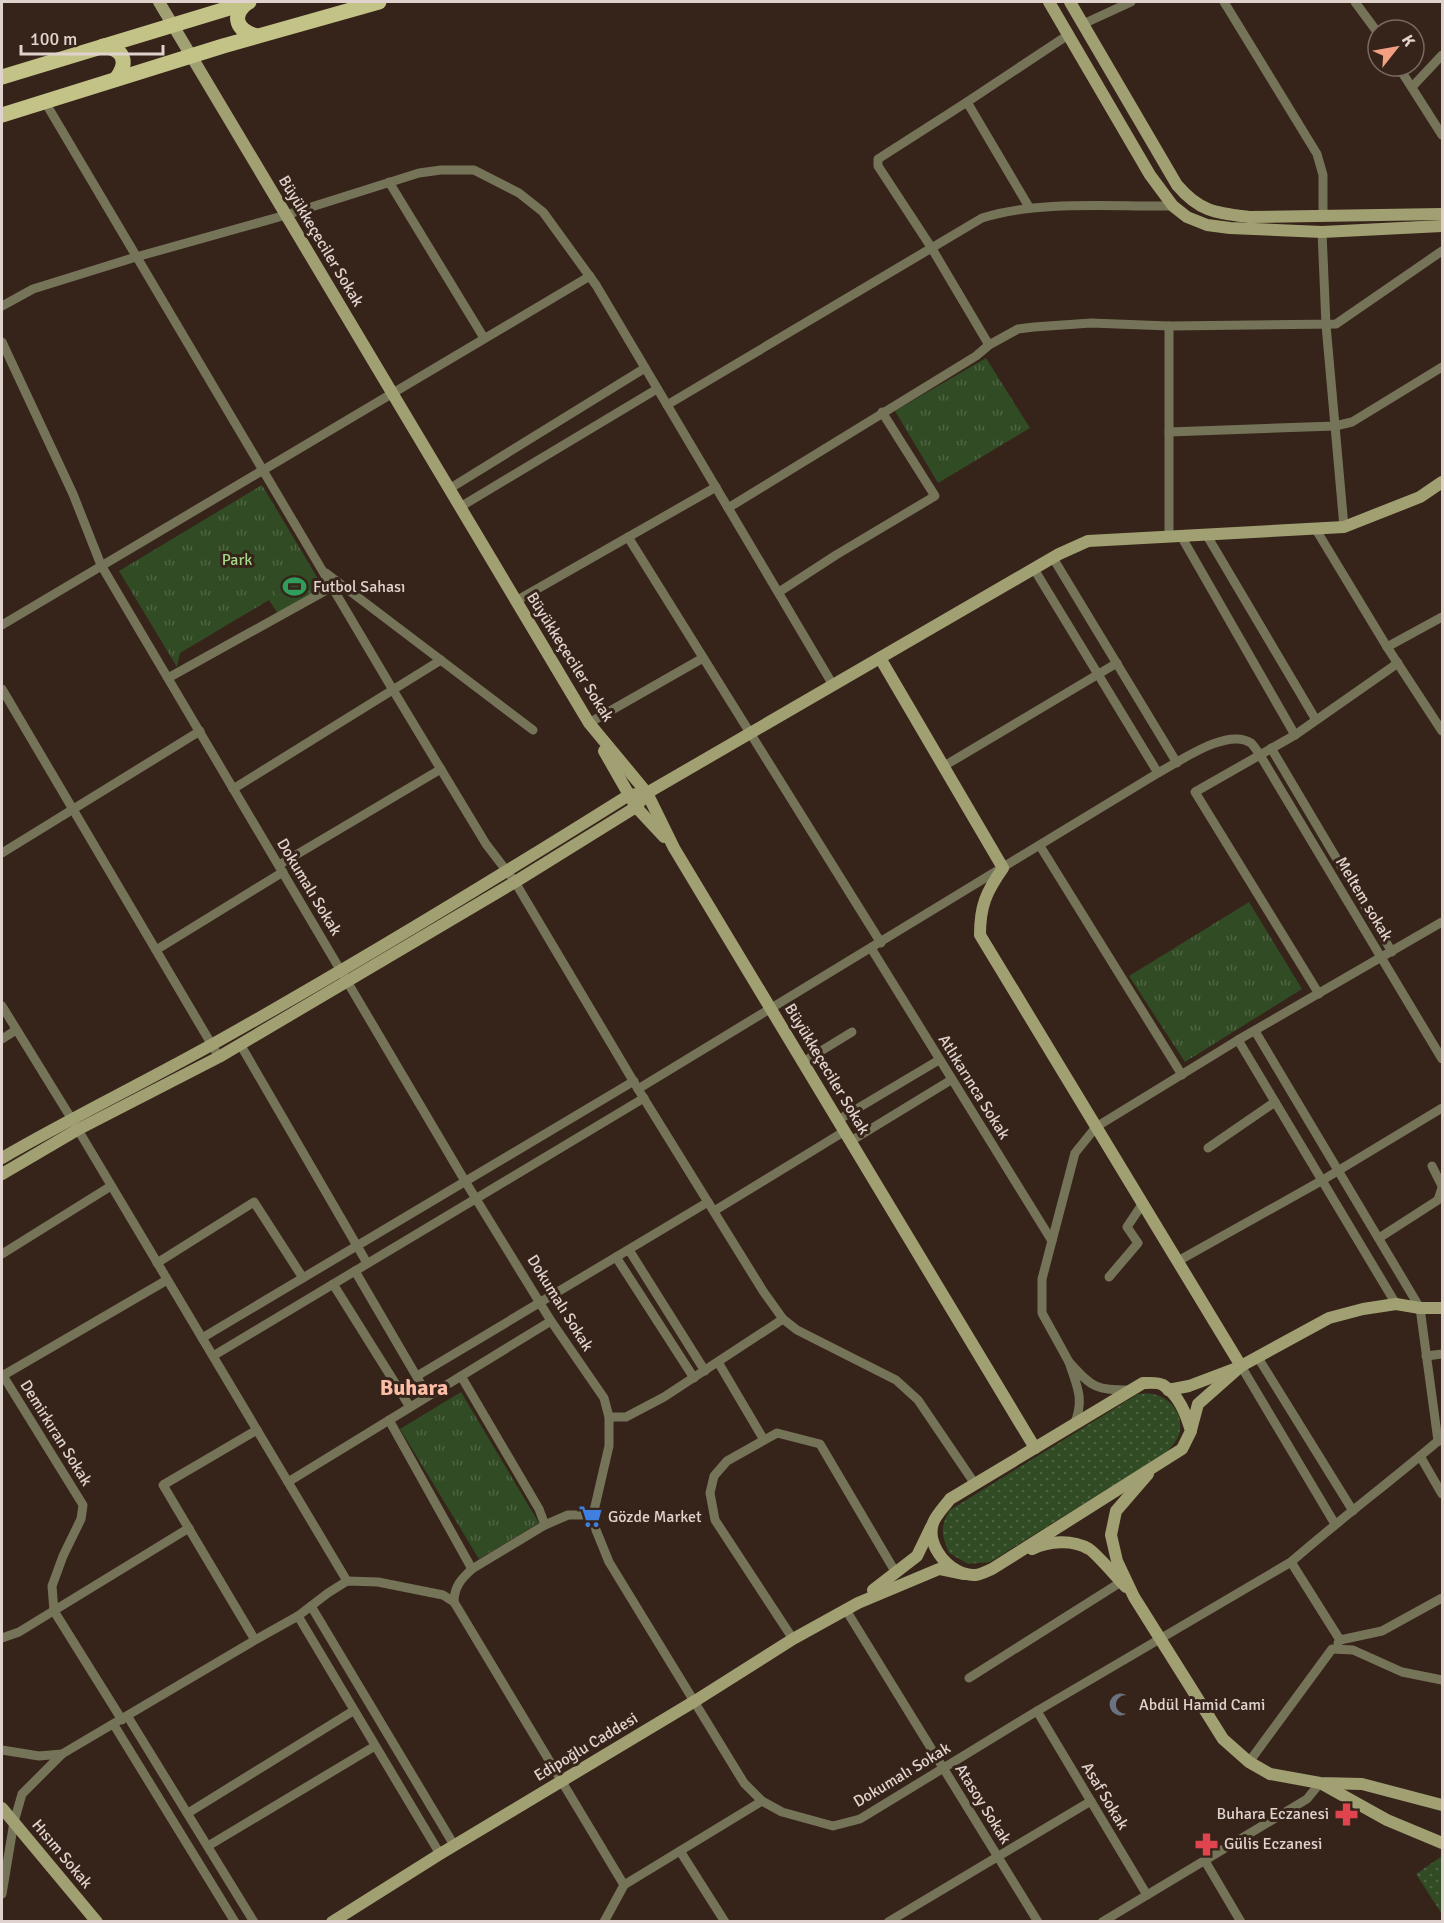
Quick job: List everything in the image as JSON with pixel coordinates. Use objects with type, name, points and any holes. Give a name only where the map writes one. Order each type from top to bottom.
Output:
[{"type":"main road","points":[[2,77],[248,2]]},
{"type":"main road","points":[[248,2],[241,7],[238,24],[243,31],[257,36]]},
{"type":"main road","points":[[2,115],[257,36],[379,2]]},
{"type":"main road","points":[[103,46],[117,50],[122,56],[122,72],[116,79]]},
{"type":"street","name":"Büyükkeçeciler Sokak","points":[[159,2],[589,723],[647,793],[674,848],[1035,1448]]},
{"type":"street","points":[[1049,2],[1149,175],[1173,206],[1187,217],[1207,225],[1230,228],[1322,232],[1443,226]]},
{"type":"street","points":[[1070,2],[1177,185],[1188,198],[1201,207],[1217,213],[1249,217],[1443,214]]},
{"type":"street","points":[[1083,24],[1131,2]]},
{"type":"street","points":[[1224,2],[1317,154],[1323,175],[1323,217]]},
{"type":"street","points":[[1355,2],[1367,18]]},
{"type":"street","points":[[989,345],[931,247],[878,166],[878,159],[1068,34]]},
{"type":"street","points":[[1412,87],[1443,54]]},
{"type":"street","points":[[1406,78],[1443,135]]},
{"type":"street","points":[[45,102],[393,690],[486,844],[515,882],[763,1291],[783,1319],[797,1330],[896,1380],[918,1400],[975,1484]]},
{"type":"street","points":[[967,102],[1029,207]]},
{"type":"street","points":[[2,306],[33,289],[286,215],[419,173],[474,170],[519,192],[543,212],[590,276],[833,685]]},
{"type":"street","points":[[389,182],[484,338]]},
{"type":"street","points":[[667,405],[981,218],[1003,211],[1029,207],[1173,206]]},
{"type":"street","points":[[1322,232],[1326,325],[1344,526]]},
{"type":"street","points":[[728,508],[1018,329],[1091,323],[1169,326],[1336,324],[1443,251]]},
{"type":"street","points":[[2,625],[590,276]]},
{"type":"street","points":[[1169,326],[1168,432],[1175,536],[1294,735]]},
{"type":"street","name":"Dokumalı Sokak","points":[[2,342],[73,494],[101,565],[465,1181],[551,1321],[604,1398],[609,1417],[609,1446],[592,1515],[596,1530],[609,1562],[744,1783],[762,1801],[782,1812],[833,1826],[860,1819],[1037,1711],[1291,1562],[1440,1441]]},
{"type":"street","points":[[1168,432],[1335,426],[1352,422],[1443,367]]},
{"type":"street","points":[[449,489],[645,368]]},
{"type":"street","points":[[460,507],[657,389]]},
{"type":"street","points":[[779,592],[935,496],[882,412]]},
{"type":"street","points":[[2,1158],[219,1057],[515,882],[636,807],[647,793],[1053,558],[1088,541],[1344,526],[1420,497],[1443,482]]},
{"type":"street","points":[[516,601],[716,488]]},
{"type":"street","points":[[1315,528],[1387,647],[1443,731]]},
{"type":"street","points":[[1206,534],[1316,720]]},
{"type":"street","points":[[628,537],[881,943]]},
{"type":"street","points":[[1053,558],[1178,763]]},
{"type":"street","points":[[1034,569],[1158,774]]},
{"type":"street","points":[[322,570],[533,730]]},
{"type":"street","points":[[168,678],[332,587]]},
{"type":"street","points":[[1387,647],[1443,617]]},
{"type":"street","points":[[674,848],[636,807],[589,723],[703,658]]},
{"type":"street","points":[[880,658],[1003,868]]},
{"type":"street","points":[[233,789],[441,660]]},
{"type":"street","points":[[944,766],[1117,663]]},
{"type":"street","points":[[1319,994],[1195,792],[1294,735],[1398,663]]},
{"type":"street","points":[[2,688],[219,1057]]},
{"type":"street","points":[[2,853],[200,731]]},
{"type":"street","points":[[202,1338],[465,1181],[771,1009],[1206,747],[1222,741],[1238,740],[1251,743],[1260,755]]},
{"type":"street","name":"Meltem sokak","points":[[1271,748],[1392,952]]},
{"type":"street","name":"Meltem sokak","points":[[1260,755],[1443,1059]]},
{"type":"street","points":[[156,950],[441,769]]},
{"type":"street","points":[[2,1174],[74,1124],[340,969],[629,795],[647,793]]},
{"type":"street","points":[[1040,846],[1182,1075]]},
{"type":"street","points":[[1003,868],[988,889],[980,912],[980,935],[1335,1524]]},
{"type":"street","points":[[1074,1425],[1081,1408],[1079,1392],[1069,1362],[1042,1313],[1042,1279],[1075,1153],[1096,1127],[1238,1040],[1443,922]]},
{"type":"street","name":"Atlıkarınca Sokak","points":[[871,948],[1052,1241]]},
{"type":"street","points":[[2,1006],[347,1581]]},
{"type":"street","points":[[2,1039],[16,1030]]},
{"type":"street","points":[[1255,1031],[1420,1308],[1425,1356],[1440,1441]]},
{"type":"street","points":[[803,1062],[852,1032]]},
{"type":"street","points":[[1238,1040],[1396,1304]]},
{"type":"street","points":[[240,1044],[367,1263]]},
{"type":"street","points":[[845,1131],[939,1060]]},
{"type":"street","points":[[417,1376],[616,1257],[711,1207],[845,1131],[951,1080]]},
{"type":"street","points":[[213,1356],[644,1098]]},
{"type":"street","points":[[1208,1148],[1275,1102]]},
{"type":"street","points":[[1178,1261],[1321,1181],[1443,1108]]},
{"type":"street","points":[[1379,1238],[1438,1200],[1443,1187],[1431,1166]]},
{"type":"street","points":[[2,1254],[111,1186]]},
{"type":"street","points":[[157,1263],[254,1202],[303,1278]]},
{"type":"street","points":[[1108,1277],[1138,1243],[1127,1227],[1143,1203]]},
{"type":"street","points":[[629,1250],[705,1371]]},
{"type":"street","points":[[616,1257],[694,1378]]},
{"type":"street","points":[[355,1271],[428,1396]]},
{"type":"street","points":[[2,1375],[167,1280]]},
{"type":"street","points":[[333,1284],[410,1407]]},
{"type":"street","points":[[858,1603],[939,1569],[976,1576],[1005,1560],[1182,1449],[1191,1431],[1198,1404],[1241,1366],[1329,1318],[1363,1308],[1396,1304],[1420,1308],[1443,1308]]},
{"type":"street","points":[[609,1417],[626,1417],[664,1397],[783,1319]]},
{"type":"street","points":[[288,1482],[551,1321]]},
{"type":"street","points":[[1425,1356],[1443,1354]]},
{"type":"street","points":[[1257,1356],[1353,1511]]},
{"type":"street","points":[[718,1362],[764,1440]]},
{"type":"street","points":[[1069,1362],[1095,1387],[1131,1390]]},
{"type":"street","points":[[1168,1390],[1188,1386],[1241,1366]]},
{"type":"street","name":"Demirkıran Sokak","points":[[2,1375],[83,1505],[81,1519],[63,1556],[52,1586],[54,1611]]},
{"type":"street","points":[[461,1376],[539,1509],[545,1525]]},
{"type":"street","points":[[858,1603],[916,1556],[933,1523],[950,1499],[1143,1383],[1161,1384],[1176,1397],[1186,1414],[1191,1431]]},
{"type":"street","points":[[388,1420],[472,1569]]},
{"type":"street","points":[[255,1640],[163,1485],[257,1430]]},
{"type":"street","points":[[793,1639],[715,1520],[710,1494],[714,1476],[727,1461],[777,1433],[820,1444],[896,1573]]},
{"type":"street","points":[[1420,1456],[1443,1494]]},
{"type":"street","points":[[1154,1466],[1116,1511],[1111,1535],[1117,1561],[1134,1597],[1223,1739],[1249,1762],[1270,1774],[1320,1783],[1362,1784],[1443,1805]]},
{"type":"street","points":[[454,1602],[454,1593],[461,1579],[472,1569],[545,1525],[568,1515],[592,1515]]},
{"type":"street","points":[[933,1523],[933,1542],[940,1555],[950,1568],[963,1574]]},
{"type":"street","points":[[2,1638],[19,1632],[189,1528]]},
{"type":"street","points":[[1005,1560],[1042,1545],[1063,1541],[1089,1549],[1134,1597]]},
{"type":"street","points":[[1291,1562],[1340,1640]]},
{"type":"street","points":[[2,1894],[14,1822],[22,1794],[62,1754],[298,1616],[327,1593],[347,1581],[378,1582],[443,1595],[454,1602],[624,1885]]},
{"type":"street","points":[[969,1678],[1121,1582]]},
{"type":"street","points":[[1249,1762],[1340,1640],[1382,1631],[1443,1598]]},
{"type":"street","name":"Edipoğlu Caddesi","points":[[332,1922],[793,1639],[858,1603]]},
{"type":"street","points":[[311,1606],[454,1845]]},
{"type":"street","name":"Atasoy Sokak","points":[[846,1610],[1038,1922]]},
{"type":"street","points":[[54,1611],[121,1721],[235,1922]]},
{"type":"street","points":[[298,1616],[440,1854]]},
{"type":"street","points":[[1332,1649],[1353,1650],[1402,1672],[1443,1680]]},
{"type":"street","points":[[188,1813],[353,1711]]},
{"type":"street","name":"Asaf Sokak","points":[[1037,1711],[1147,1895]]},
{"type":"street","points":[[121,1721],[188,1813],[254,1922]]},
{"type":"street","points":[[208,1846],[375,1746]]},
{"type":"street","points":[[2,1750],[39,1756],[62,1754]]},
{"type":"street","points":[[1320,1783],[1387,1820],[1443,1844]]},
{"type":"street","points":[[1102,1922],[1307,1798],[1320,1783]]},
{"type":"street","points":[[604,1922],[624,1885],[762,1801]]},
{"type":"street","points":[[888,1922],[1090,1801]]},
{"type":"street","name":"Hısım Sokak","points":[[2,1808],[96,1922]]},
{"type":"street","points":[[680,1851],[725,1922]]},
{"type":"street","points":[[1204,1861],[1240,1922]]},
{"type":"green space","points":[[986,358],[1030,428],[938,483],[895,411]]},
{"type":"green space","name":"Park","points":[[262,485],[323,587],[278,614],[269,600],[180,653],[177,667],[119,571]]},
{"type":"green space","name":"Futbol Sahası","points":[[307,568],[318,585],[282,606],[272,589]]},
{"type":"green space","points":[[1249,902],[1302,989],[1185,1062],[1129,976]]},
{"type":"green space","points":[[461,1392],[539,1523],[479,1559],[400,1429]]},
{"type":"green space","points":[[1138,1394],[1150,1394],[1166,1399],[1179,1415],[1180,1430],[1177,1439],[1167,1452],[990,1562],[968,1564],[949,1553],[943,1527],[950,1510]]},
{"type":"green space","points":[[1442,1856],[1442,1914],[1416,1874]]},
{"type":"place","name":"Futbol Sahası","points":[[295,587]]},
{"type":"place","name":"Gözde Market","points":[[590,1517]]},
{"type":"place","name":"Abdül Hamid Cami","points":[[1121,1705]]},
{"type":"place","name":"Buhara Eczanesi","points":[[1347,1814]]},
{"type":"place","name":"Gülis Eczanesi","points":[[1206,1844]]},
{"type":"district","name":"Buhara","points":[[414,1387]]}]
